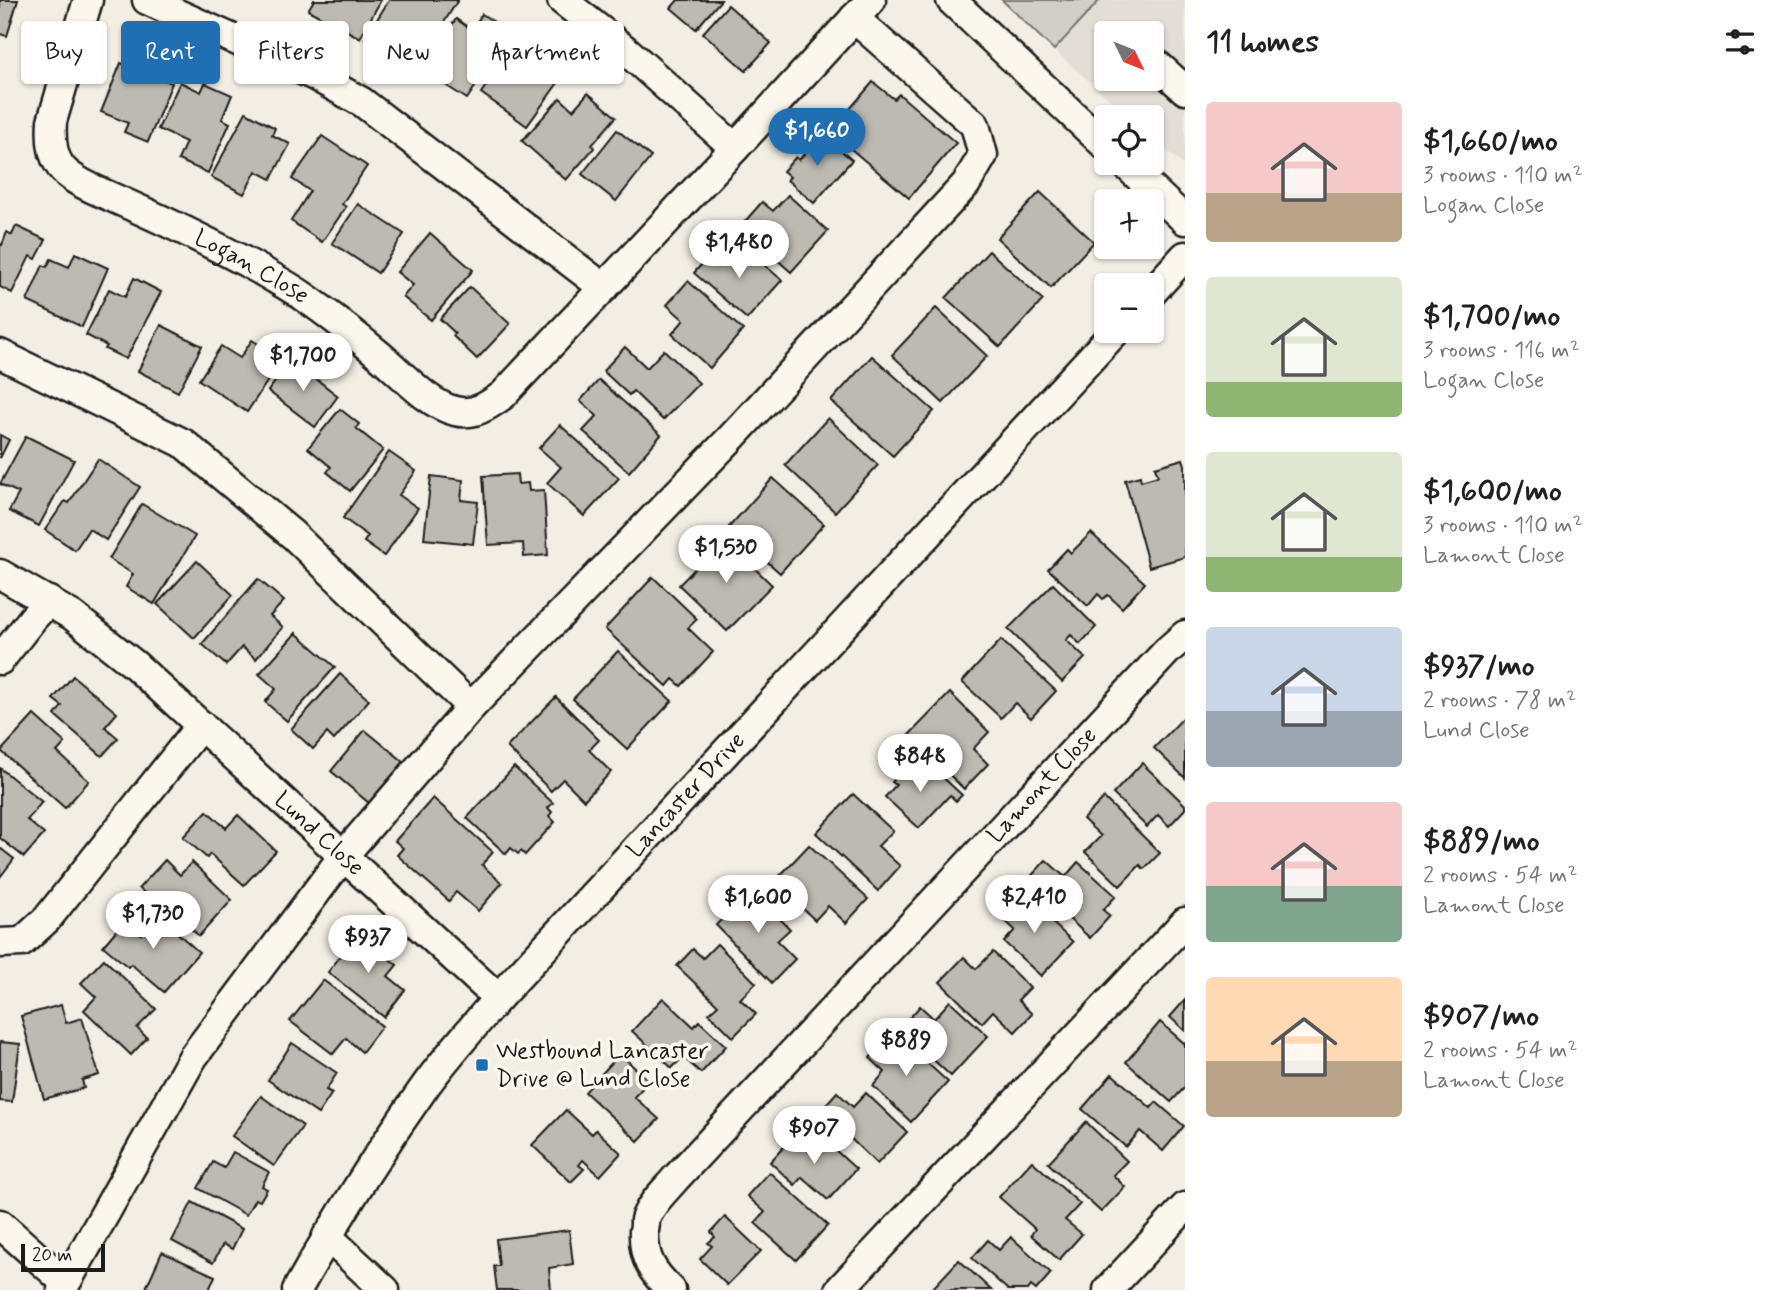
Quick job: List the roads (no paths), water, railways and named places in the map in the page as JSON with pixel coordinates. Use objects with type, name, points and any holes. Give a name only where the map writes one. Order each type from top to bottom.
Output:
[{"type":"street","name":"Logan Close","points":[[88,0],[52,121],[53,155],[62,170],[88,186],[214,244],[301,295],[360,339],[428,397],[456,411],[471,412],[488,406],[503,395],[862,9]]},
{"type":"street","points":[[147,0],[315,76],[362,102],[604,288]]},
{"type":"street","points":[[562,0],[628,52],[735,148]]},
{"type":"street","points":[[951,0],[1094,135]]},
{"type":"street","points":[[0,1224],[63,1286],[193,1057],[344,855],[471,707],[730,439],[967,184],[983,155],[975,125],[862,9]]},
{"type":"street","points":[[1164,71],[1185,90]]},
{"type":"street","points":[[1137,175],[1185,220]]},
{"type":"street","points":[[1164,279],[1185,256]]},
{"type":"street","name":"Lancaster Drive","points":[[297,1290],[376,1158],[427,1084],[462,1040],[1105,343]]},
{"type":"street","points":[[0,354],[183,443],[293,536],[471,707]]},
{"type":"street","name":"Lund Close","points":[[0,574],[73,616],[107,641],[498,998]]},
{"type":"street","points":[[0,660],[49,601]]},
{"type":"street","name":"Lamont Close","points":[[671,1290],[653,1271],[646,1256],[645,1220],[654,1204],[1168,650],[1185,635]]},
{"type":"street","points":[[0,943],[22,942],[47,919],[201,725]]},
{"type":"street","points":[[839,1290],[1185,922]]},
{"type":"street","points":[[1108,1290],[1185,1207]]},
{"type":"street","points":[[327,1236],[385,1290]]},
{"type":"place","name":"Westbound Lancaster Drive @ Lund Close","points":[[482,1065]]}]
